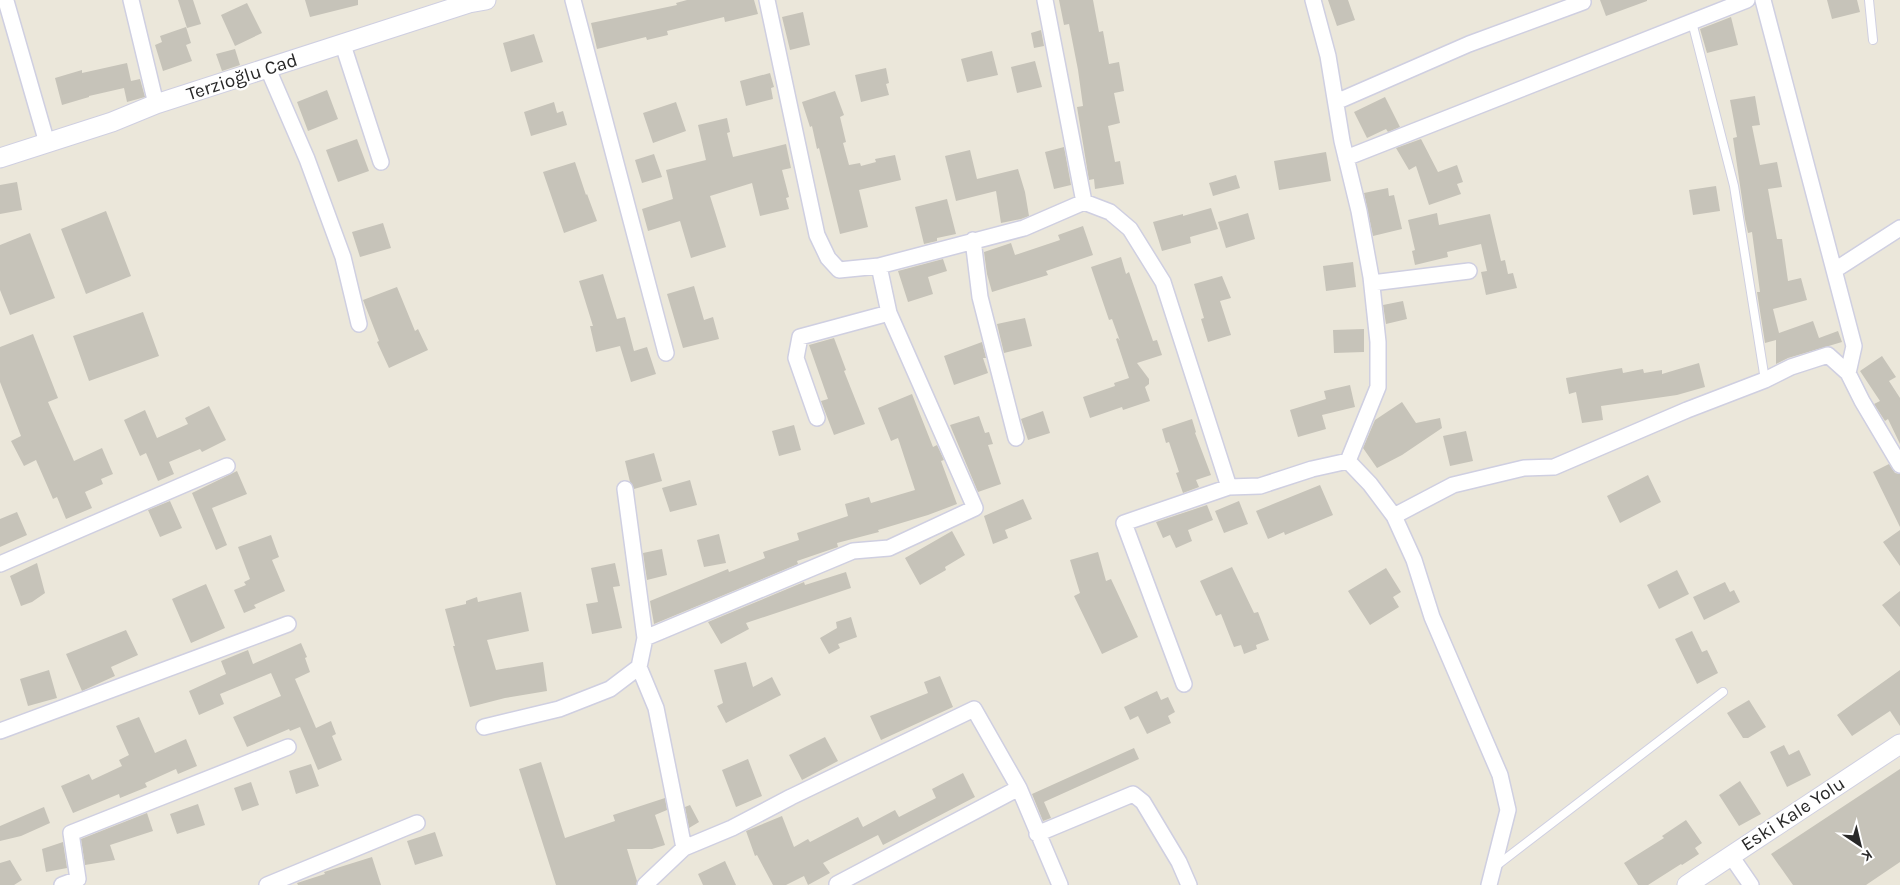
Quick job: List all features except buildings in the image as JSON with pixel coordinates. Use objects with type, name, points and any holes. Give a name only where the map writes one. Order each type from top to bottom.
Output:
[{"type":"street","points":[[131,0],[156,104]]},
{"type":"street","name":"Terzioğlu Cad","points":[[0,158],[112,122],[156,104],[469,3],[486,0]]},
{"type":"street","points":[[573,0],[666,353]]},
{"type":"street","points":[[767,0],[817,235],[828,258],[839,270],[879,266],[1024,228],[1084,202],[1110,212],[1130,229],[1163,282],[1229,487]]},
{"type":"street","points":[[1045,0],[1084,202]]},
{"type":"street","points":[[1313,0],[1328,56],[1346,158],[1359,211],[1372,283],[1378,342],[1378,387],[1348,460]]},
{"type":"street","points":[[1346,158],[1747,0]]},
{"type":"street","points":[[1763,0],[1854,346],[1848,373]]},
{"type":"street","points":[[6,1],[47,143]]},
{"type":"street","points":[[1336,102],[1468,44],[1583,2]]},
{"type":"street","points":[[343,45],[381,162]]},
{"type":"street","points":[[268,69],[307,159],[343,257],[359,324]]},
{"type":"street","points":[[1835,270],[1900,228]]},
{"type":"street","points":[[973,240],[980,297],[1016,438]]},
{"type":"street","points":[[646,638],[853,551],[889,548],[974,508],[890,313],[879,266]]},
{"type":"street","points":[[1372,283],[1469,271]]},
{"type":"street","points":[[817,418],[796,358],[800,337],[890,313]]},
{"type":"street","points":[[1394,516],[1453,485],[1524,468],[1554,468],[1686,410],[1765,380],[1791,367],[1828,355],[1848,373],[1900,466]]},
{"type":"street","points":[[1184,684],[1124,523],[1229,487],[1260,486],[1312,468],[1348,460]]},
{"type":"street","points":[[1348,460],[1370,484],[1394,516],[1414,560],[1432,616],[1500,775],[1508,810],[1489,885]]},
{"type":"street","points":[[0,564],[227,466]]},
{"type":"street","points":[[625,489],[646,638],[639,667],[656,708],[684,848]]},
{"type":"street","points":[[0,731],[288,624]]},
{"type":"street","points":[[484,728],[559,708],[610,689],[639,667]]},
{"type":"street","points":[[645,885],[684,848],[732,828],[791,797],[974,709],[1019,788],[1060,885]]},
{"type":"street","name":"Eski Kale Yolu","points":[[1687,885],[1900,744]]},
{"type":"street","points":[[62,885],[78,879],[71,833],[288,747]]},
{"type":"street","points":[[838,884],[1019,788]]},
{"type":"street","points":[[1037,834],[1133,794],[1143,802],[1179,862],[1188,885]]},
{"type":"street","points":[[267,885],[417,824]]},
{"type":"street","points":[[1730,856],[1751,885]]},
{"type":"lane","points":[[1869,0],[1873,40]]},
{"type":"lane","points":[[1692,22],[1734,186],[1765,380]]},
{"type":"lane","points":[[1494,867],[1723,692]]}]
